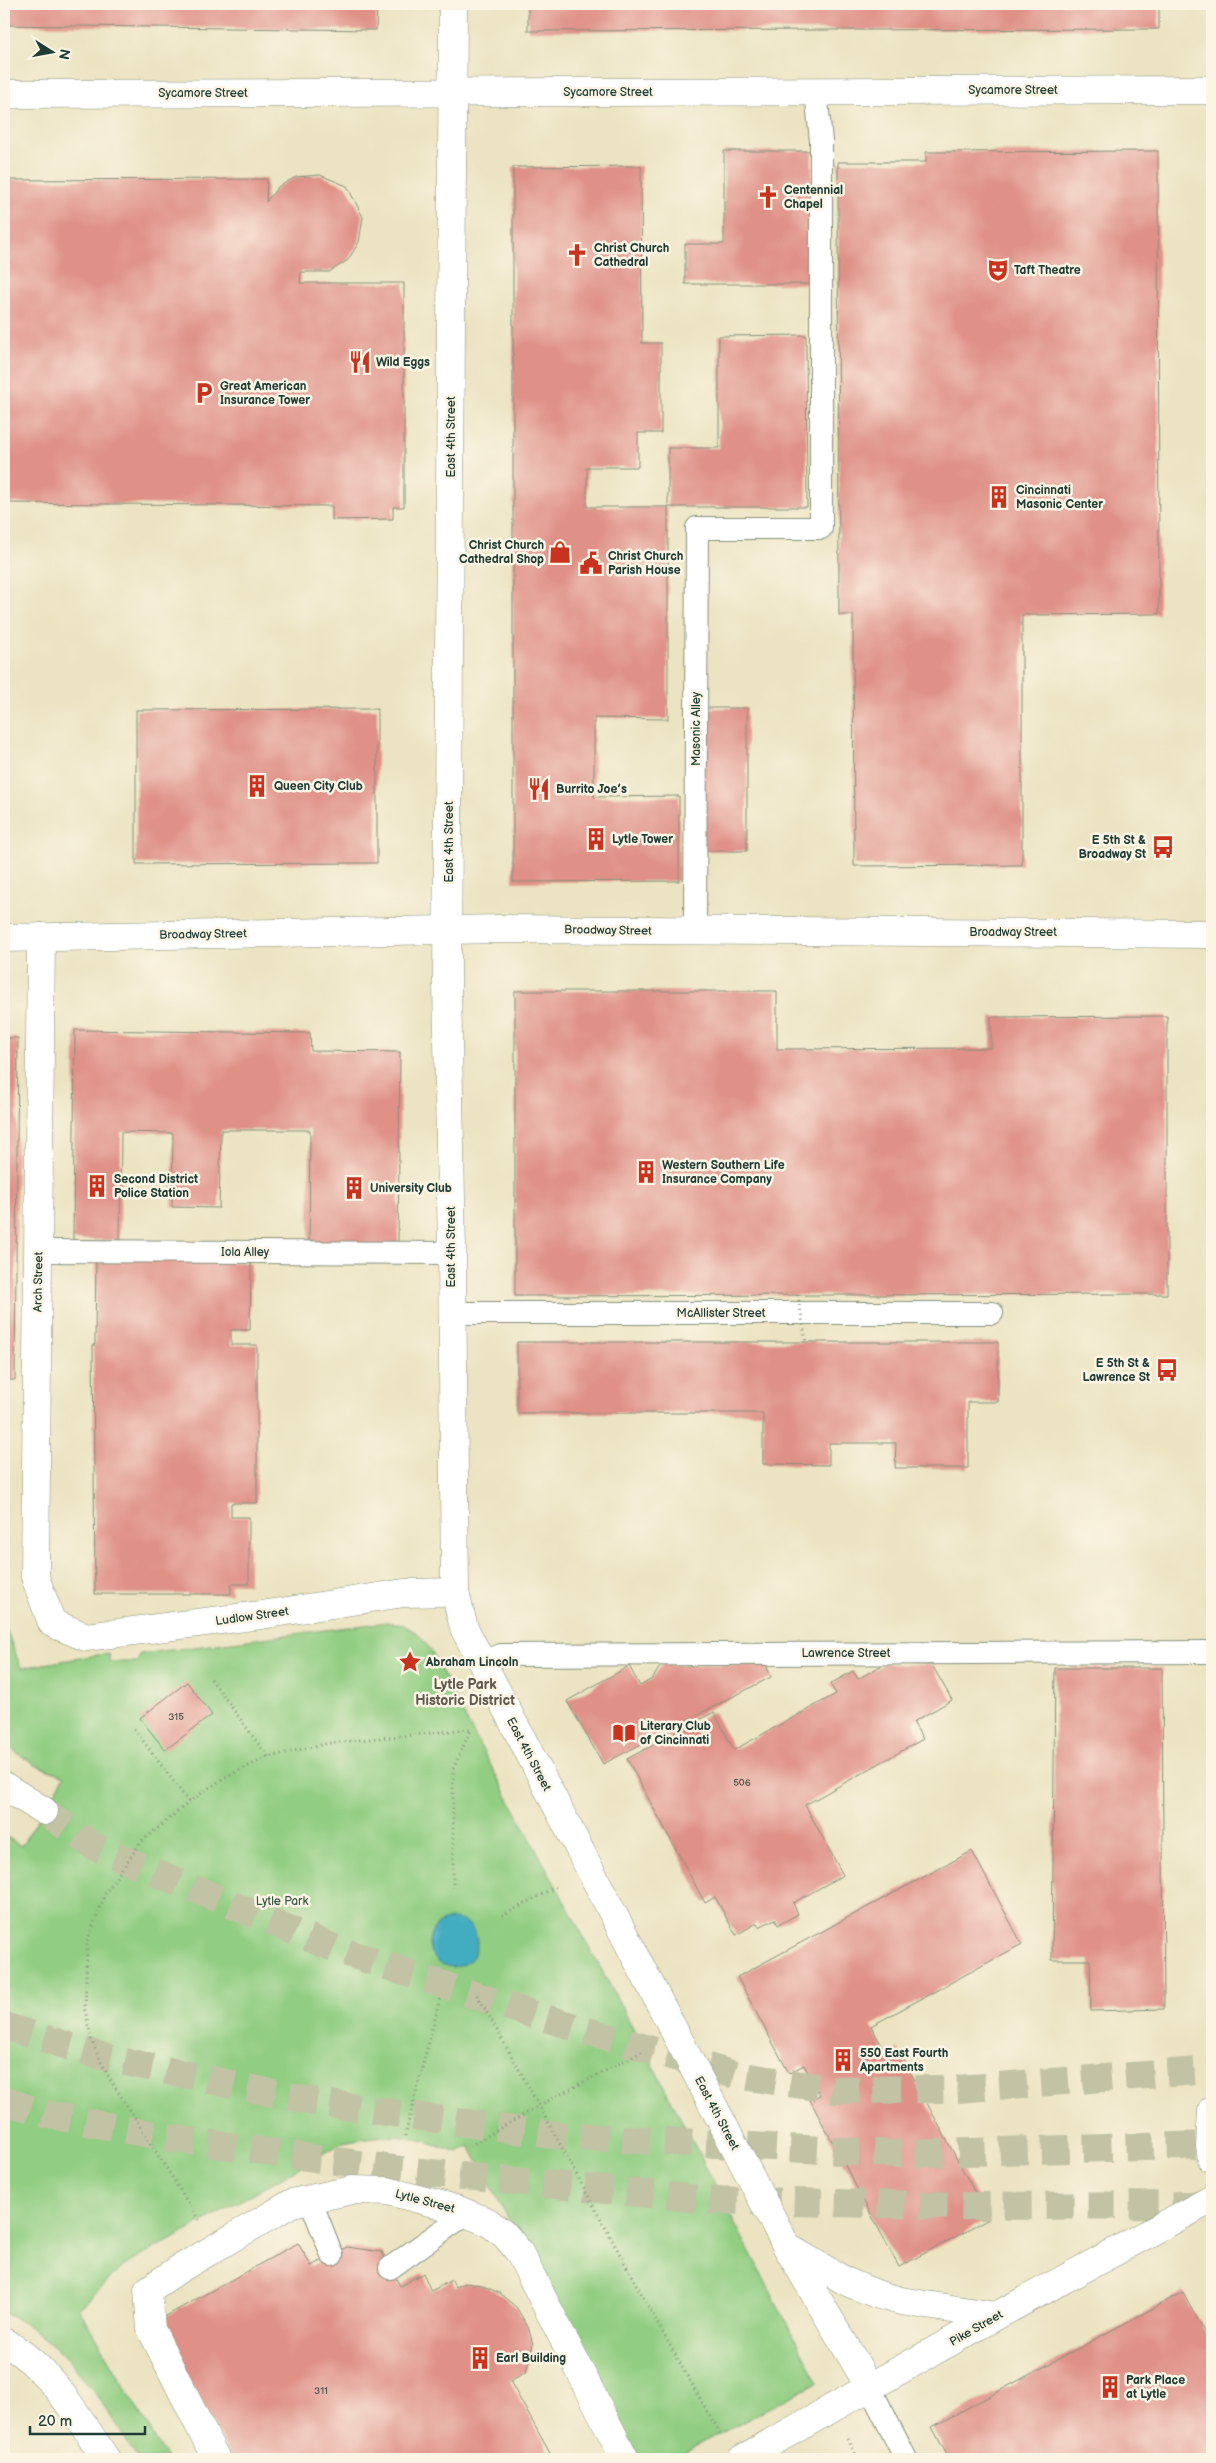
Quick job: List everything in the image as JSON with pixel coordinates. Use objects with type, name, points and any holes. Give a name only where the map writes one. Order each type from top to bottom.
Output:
[{"type":"main road","name":"East 4th Street","points":[[453,4],[447,985],[455,1592],[464,1628],[482,1663],[787,2247],[869,2386]]},
{"type":"main road","name":"Sycamore Street","points":[[4,94],[1212,90]]},
{"type":"main road","name":"Broadway Street","points":[[4,938],[448,929],[1212,934]]},
{"type":"main road","name":"Arch Street","points":[[41,937],[35,1577],[52,1623]]},
{"type":"main road","name":"Ludlow Street","points":[[52,1623],[86,1637],[261,1615],[404,1592],[455,1592]]},
{"type":"main road","points":[[4,1786],[44,1811]]},
{"type":"main road","points":[[1212,2110],[1210,2146],[1212,2159]]},
{"type":"main road","name":"Lytle Street","points":[[216,2459],[150,2329],[148,2290],[179,2269],[292,2203],[352,2190],[388,2191],[467,2213],[488,2222],[506,2236],[519,2252],[625,2459]]},
{"type":"main road","name":"Pike Street","points":[[742,2459],[996,2316],[1212,2200]]},
{"type":"main road","points":[[787,2247],[847,2282],[879,2295],[901,2301],[996,2316]]},
{"type":"main road","points":[[4,2342],[38,2367],[77,2415],[106,2459]]},
{"type":"lane","name":"Masonic Alley","points":[[695,930],[697,528],[821,528],[821,141],[816,91]]},
{"type":"lane","name":"Iola Alley","points":[[38,1251],[452,1253]]},
{"type":"lane","name":"McAllister Street","points":[[451,1313],[992,1313]]},
{"type":"lane","name":"Lawrence Street","points":[[482,1663],[501,1655],[1212,1652]]},
{"type":"lane","points":[[310,2199],[332,2255]]},
{"type":"lane","points":[[390,2268],[467,2213]]},
{"type":"lane","points":[[869,2386],[906,2459]]},
{"type":"path","points":[[798,1295],[806,1342]]},
{"type":"path","points":[[211,1679],[268,1758]]},
{"type":"path","points":[[134,1729],[189,1802]]},
{"type":"path","points":[[200,2222],[98,2059],[88,2027],[84,1993],[87,1941],[106,1892],[141,1842],[189,1802],[225,1777],[268,1758],[329,1743],[471,1729],[453,1769],[453,1888]]},
{"type":"path","points":[[502,1916],[557,1886]]},
{"type":"path","points":[[477,1995],[540,2105],[609,2238],[720,2433]]},
{"type":"path","points":[[405,2136],[440,1998]]},
{"type":"path","points":[[470,2146],[540,2105],[645,2050]]},
{"type":"path","points":[[848,2439],[858,2459]]},
{"type":"green space","name":"Lytle Park","points":[[387,1622],[404,1625],[418,1634],[431,1650],[471,1729],[645,2050],[818,2383],[670,2459],[635,2459],[470,2146],[457,2152],[427,2142],[389,2136],[344,2142],[121,2268],[79,2309],[167,2459],[138,2459],[96,2395],[65,2357],[27,2325],[4,2313],[4,1835],[21,1846],[65,1776],[35,1765],[4,1744],[4,1623],[21,1668],[109,1653],[109,1662],[137,1662],[140,1654]]},
{"type":"water","points":[[448,1919],[458,1919],[470,1926],[477,1938],[477,1948],[470,1960],[458,1967],[448,1967],[440,1963],[433,1956],[429,1948],[429,1938],[433,1930],[440,1923]]},
{"type":"building","points":[[4,4],[377,4],[376,30],[4,25]]},
{"type":"building","points":[[528,4],[1159,4],[1159,29],[528,31]]},
{"type":"building","name":"Centennial Chapel","points":[[724,151],[812,151],[813,284],[685,284],[685,244],[724,244]]},
{"type":"building","points":[[1158,151],[1159,614],[1022,615],[1022,865],[854,866],[853,615],[839,615],[838,162],[926,162],[926,152]]},
{"type":"building","points":[[641,166],[642,343],[661,343],[661,433],[638,433],[638,467],[587,467],[587,507],[668,507],[668,719],[594,718],[594,797],[679,796],[679,881],[513,882],[513,167]]},
{"type":"building","name":"Great American Insurance Tower","points":[[320,175],[347,186],[363,217],[359,242],[348,260],[329,272],[301,272],[300,283],[404,283],[404,507],[393,507],[393,519],[332,520],[332,506],[4,503],[4,180],[267,179],[266,202],[278,187],[296,177]]},
{"type":"building","points":[[806,335],[807,507],[668,507],[668,448],[719,448],[719,336]]},
{"type":"building","points":[[703,708],[747,708],[747,851],[703,851]]},
{"type":"building","name":"Queen City Club","points":[[377,709],[377,863],[136,864],[136,710]]},
{"type":"building","points":[[515,991],[777,991],[777,1049],[991,1048],[991,1017],[1167,1016],[1167,1294],[515,1296]]},
{"type":"building","points":[[75,1030],[310,1033],[311,1051],[400,1052],[398,1246],[309,1246],[310,1130],[221,1130],[219,1208],[172,1207],[173,1133],[121,1132],[120,1240],[73,1240]]},
{"type":"building","points":[[4,1038],[18,1038],[15,1380],[4,1380]]},
{"type":"building","points":[[96,1254],[251,1263],[250,1330],[231,1330],[231,1345],[257,1345],[257,1503],[231,1503],[231,1517],[249,1517],[249,1584],[231,1584],[231,1594],[95,1594],[93,1345],[95,1345]]},
{"type":"building","points":[[517,1342],[998,1342],[998,1402],[968,1402],[968,1468],[895,1468],[896,1443],[829,1443],[829,1465],[763,1464],[763,1413],[517,1413]]},
{"type":"building","name":"Literary Club of Cincinnati","points":[[662,1664],[766,1665],[771,1677],[603,1764],[567,1701],[629,1666],[640,1686],[652,1679]]},
{"type":"building","points":[[884,1664],[932,1665],[952,1700],[913,1722],[923,1739],[805,1805],[843,1875],[793,1903],[798,1914],[778,1925],[775,1919],[759,1927],[757,1923],[736,1935],[715,1897],[705,1903],[627,1759],[714,1712],[734,1750],[836,1694],[830,1684],[853,1671],[858,1679]]},
{"type":"building","points":[[1055,1668],[1162,1668],[1164,2009],[1091,2011],[1090,1960],[1052,1960]]},
{"type":"building","points":[[187,1682],[212,1715],[165,1750],[140,1718]]},
{"type":"building","name":"550 East Fourth Apartments","points":[[972,1851],[1022,1944],[871,2026],[887,2055],[898,2049],[989,2219],[899,2267],[810,2100],[820,2095],[804,2065],[789,2073],[737,1977]]},
{"type":"building","points":[[298,2243],[311,2266],[347,2247],[382,2252],[400,2286],[423,2273],[431,2291],[452,2280],[455,2287],[465,2283],[481,2285],[499,2293],[516,2307],[528,2327],[533,2344],[526,2372],[510,2381],[551,2455],[543,2459],[232,2459],[157,2321]]},
{"type":"building","name":"Park Place at Lytle","points":[[1183,2292],[1212,2346],[1212,2459],[949,2459],[932,2427]]},
{"type":"tunnel","points":[[44,1811],[93,1846],[336,1949],[531,2014],[735,2075],[836,2090],[957,2089],[1212,2070]]},
{"type":"tunnel","points":[[4,2026],[107,2058],[315,2102],[551,2135],[896,2154],[1212,2145]]},
{"type":"tunnel","points":[[4,2100],[45,2114],[169,2138],[401,2170],[710,2200],[964,2206],[1209,2205]]},
{"type":"place","name":"Centennial Chapel","points":[[768,197]]},
{"type":"place","name":"Christ Church Cathedral","points":[[577,255]]},
{"type":"place","name":"Taft Theatre","points":[[998,270]]},
{"type":"place","name":"Wild Eggs","points":[[360,362]]},
{"type":"place","name":"Great American Insurance Tower","points":[[204,393]]},
{"type":"place","name":"Cincinnati Masonic Center","points":[[999,497]]},
{"type":"place","name":"Christ Church Cathedral Shop","points":[[560,552]]},
{"type":"place","name":"Christ Church Parish House","points":[[591,563]]},
{"type":"place","name":"Queen City Club","points":[[257,786]]},
{"type":"place","name":"Burrito Joe’s","points":[[539,789]]},
{"type":"place","name":"Lytle Tower","points":[[596,839]]},
{"type":"place","name":"E 5th St & Broadway St","points":[[1163,847]]},
{"type":"place","name":"Western Southern Life Insurance Company","points":[[646,1172]]},
{"type":"place","name":"Second District Police Station","points":[[97,1186]]},
{"type":"place","name":"University Club","points":[[354,1188]]},
{"type":"place","name":"E 5th St & Lawrence St","points":[[1167,1370]]},
{"type":"place","name":"Abraham Lincoln","points":[[410,1662]]},
{"type":"place","name":"Literary Club of Cincinnati","points":[[624,1733]]},
{"type":"place","name":"550 East Fourth Apartments","points":[[843,2060]]},
{"type":"place","name":"Earl Building","points":[[480,2358]]},
{"type":"place","name":"Park Place at Lytle","points":[[1110,2387]]},
{"type":"district","name":"Lytle Park Historic District","points":[[465,1692]]}]
